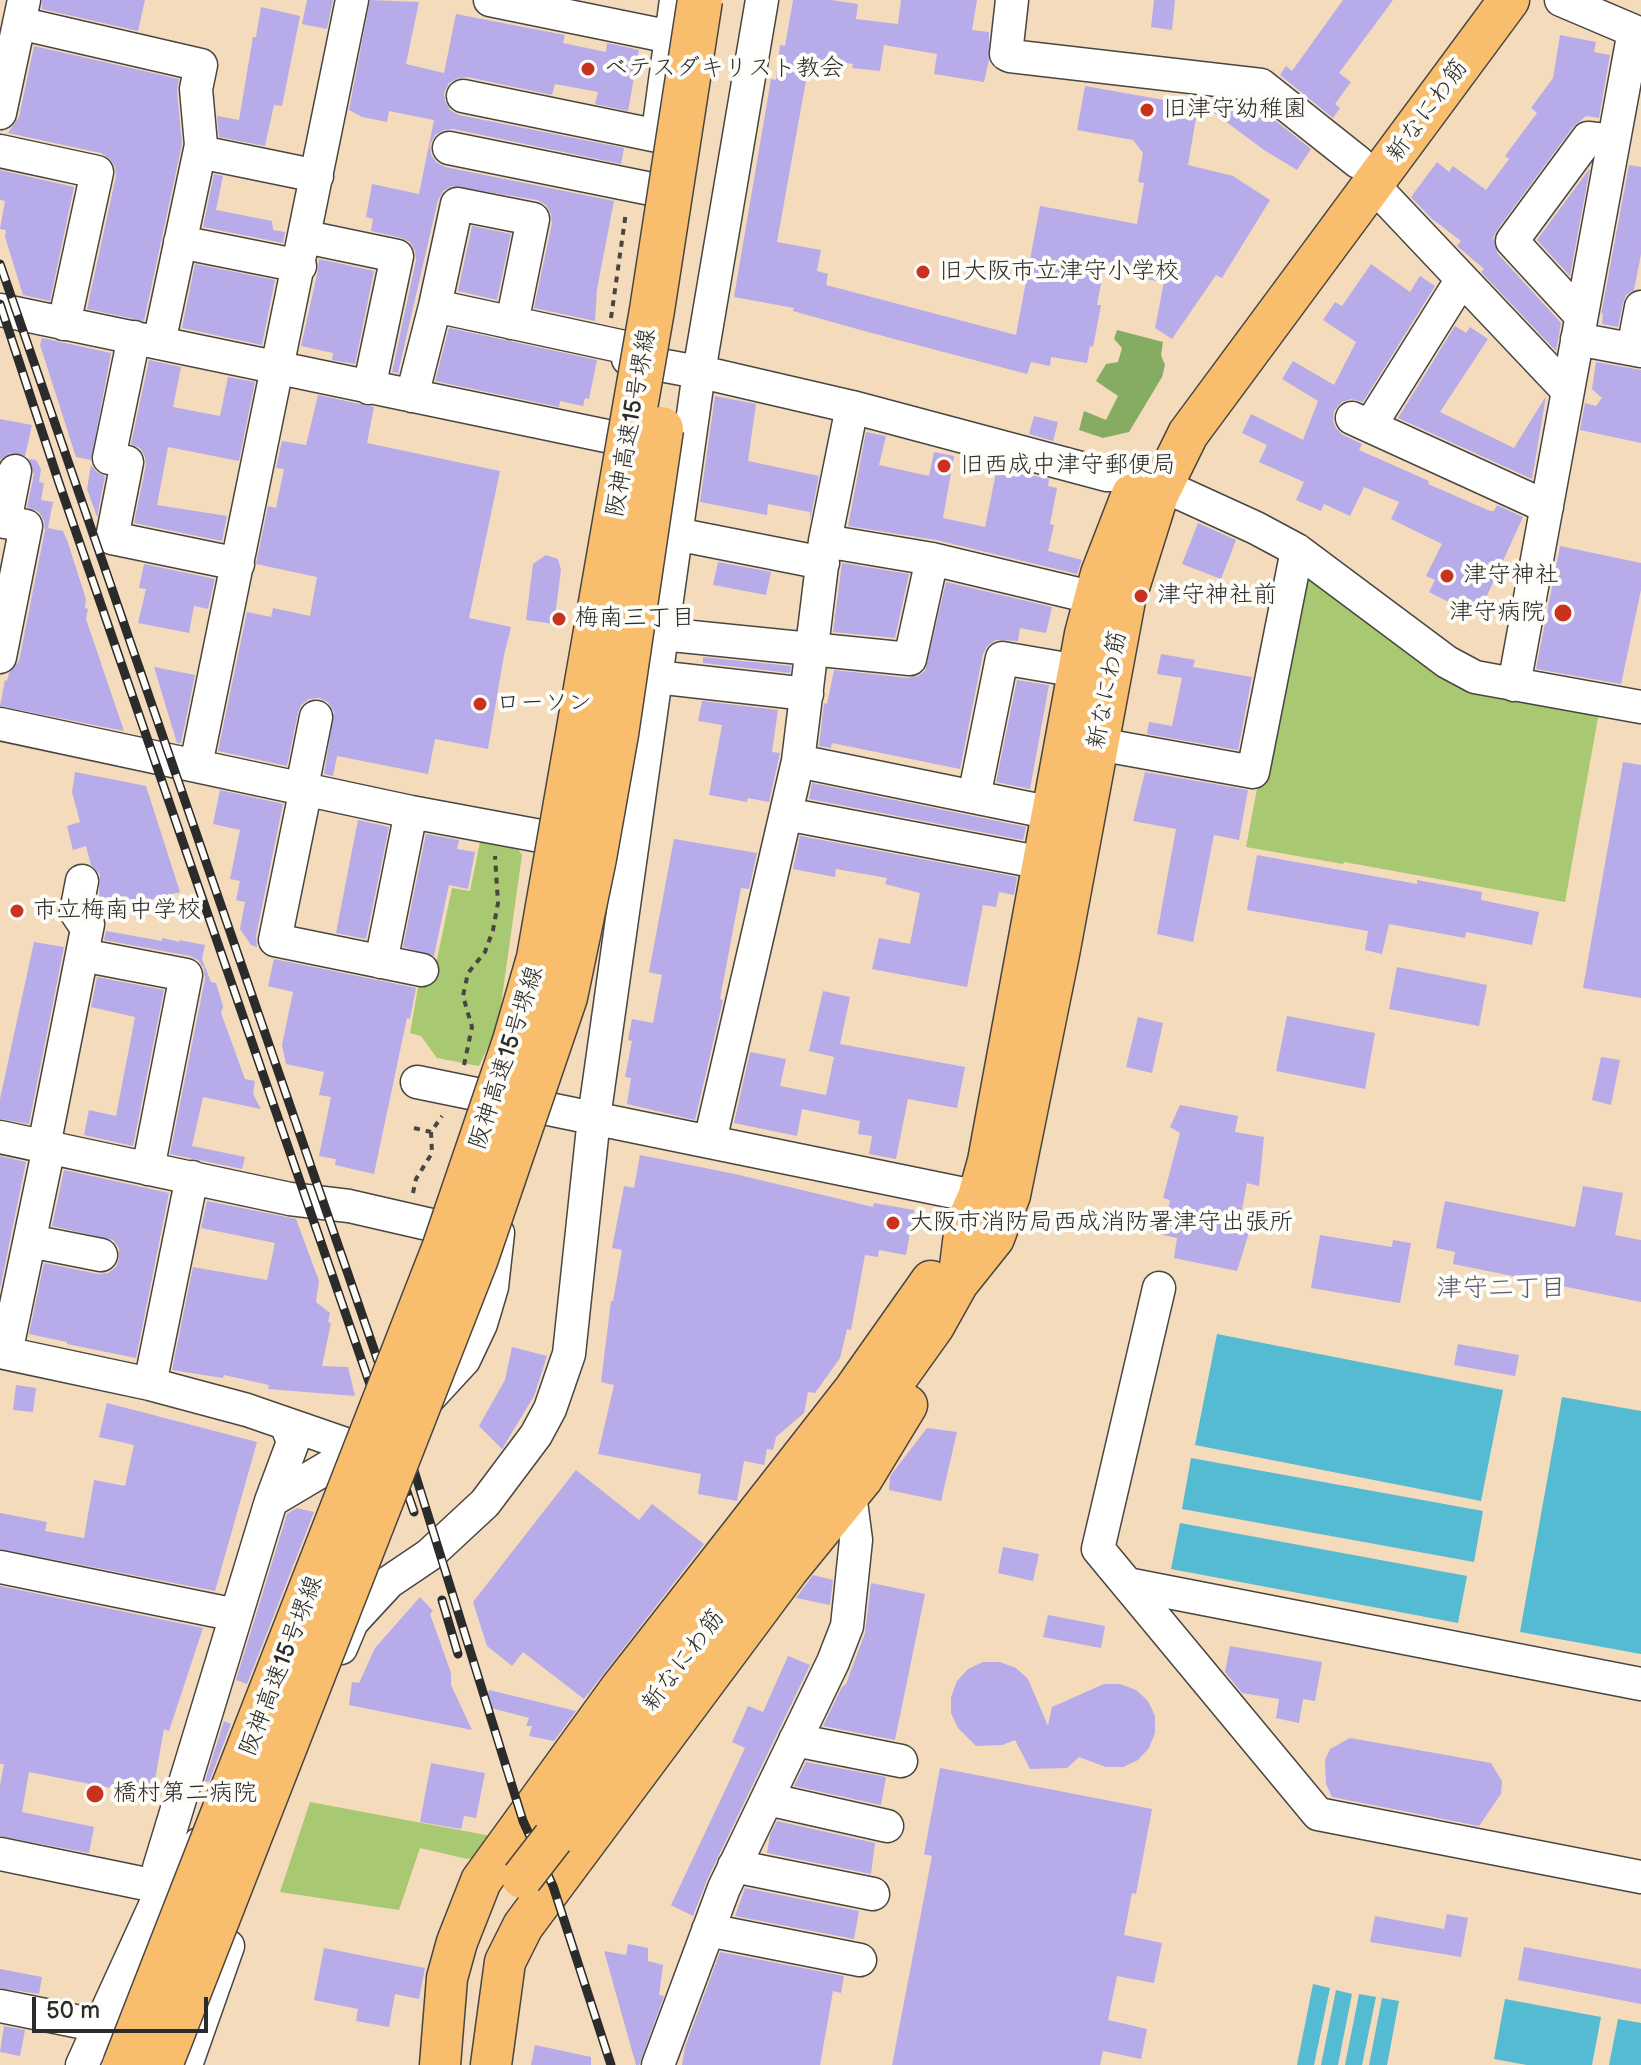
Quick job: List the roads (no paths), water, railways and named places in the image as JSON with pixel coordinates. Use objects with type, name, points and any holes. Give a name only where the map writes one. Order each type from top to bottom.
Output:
[{"type":"highway","name":"阪神高速15号堺線","points":[[125,2065],[444,1249],[515,1041],[539,958],[652,310],[700,0]]},
{"type":"highway","name":"阪神高速15号堺線","points":[[160,2065],[476,1258],[565,997],[616,734],[678,314],[730,0]]},
{"type":"highway","points":[[107,2045],[246,1758]]},
{"type":"main road","name":"新なにわ筋","points":[[1365,174],[1478,0]]},
{"type":"main road","name":"新なにわ筋","points":[[467,2065],[486,1945],[522,1878],[851,1442],[934,1326],[958,1283],[986,1217],[1059,954],[1125,600],[1143,536],[1151,480],[1168,420],[1210,359],[1509,0]]},
{"type":"main road","name":"新なにわ筋","points":[[986,1217],[988,1161],[1078,671],[1095,598],[1115,537],[1151,480]]},
{"type":"main road","points":[[491,2065],[505,1962],[523,1926],[778,1583],[862,1479],[959,1319],[986,1217]]},
{"type":"main road","points":[[440,2065],[447,1978],[457,1942],[481,1881],[620,1689],[986,1217]]},
{"type":"street","points":[[196,765],[352,0]]},
{"type":"street","points":[[490,0],[671,37]]},
{"type":"street","points":[[271,1501],[360,1449],[435,1393],[464,1360],[481,1324],[492,1287],[498,1240],[501,1100],[551,838],[616,438],[676,0]]},
{"type":"street","points":[[186,2065],[241,1905],[352,1622],[389,1582],[429,1555],[485,1503],[536,1435],[550,1409],[569,1354],[594,1118],[699,372],[762,0]]},
{"type":"street","points":[[1012,0],[1006,54],[1010,56],[1261,85],[1365,174],[1567,390]]},
{"type":"street","points":[[1514,685],[1613,141],[1632,94],[1637,26],[1561,0]]},
{"type":"street","points":[[0,113],[22,11],[201,65],[196,89],[200,152],[180,242],[109,458],[127,462],[112,538],[238,564]]},
{"type":"street","points":[[463,96],[508,117],[658,136]]},
{"type":"street","points":[[1613,141],[1588,138],[1512,241],[1579,328],[1637,350],[1641,307]]},
{"type":"street","points":[[449,148],[495,170],[651,189]]},
{"type":"street","points":[[0,151],[97,172],[64,324]]},
{"type":"street","points":[[200,152],[317,176]]},
{"type":"street","points":[[412,396],[457,204],[533,219],[512,323]]},
{"type":"street","points":[[180,242],[397,256],[369,388]]},
{"type":"street","points":[[1462,279],[1361,422],[1547,507]]},
{"type":"street","points":[[435,306],[852,407],[1107,475],[1151,480],[1297,550],[1447,662],[1475,677],[1640,703]]},
{"type":"street","points":[[0,310],[616,438]]},
{"type":"street","points":[[710,1141],[798,761],[824,552],[852,407]]},
{"type":"street","points":[[0,657],[26,526],[2,522],[15,471]]},
{"type":"street","points":[[676,534],[824,552],[932,559],[1095,598]]},
{"type":"street","points":[[1098,744],[1253,772],[1297,550]]},
{"type":"street","points":[[662,634],[910,659],[932,559]]},
{"type":"street","points":[[974,797],[1002,658],[1078,671]]},
{"type":"street","points":[[656,677],[807,694]]},
{"type":"street","points":[[316,717],[275,940],[422,970]]},
{"type":"street","points":[[0,724],[411,812],[551,838]]},
{"type":"street","points":[[798,761],[1052,813]]},
{"type":"street","points":[[381,962],[411,812]]},
{"type":"street","points":[[786,814],[1043,863]]},
{"type":"street","points":[[82,881],[76,912],[84,924],[88,924],[30,1241],[3,1352],[150,1384],[360,1449]]},
{"type":"street","points":[[82,955],[186,975],[148,1169]]},
{"type":"street","points":[[417,1082],[710,1141],[986,1217]]},
{"type":"street","points":[[0,1137],[498,1240]]},
{"type":"street","points":[[150,1384],[192,1177]]},
{"type":"street","points":[[30,1241],[101,1255]]},
{"type":"street","points":[[1159,1288],[1098,1549],[1318,1814],[1641,1877]]},
{"type":"street","points":[[163,1888],[159,1868],[271,1501],[293,1442],[286,1424]]},
{"type":"street","points":[[82,2065],[107,2045],[163,1888],[193,1860],[360,1449]]},
{"type":"street","points":[[658,2065],[734,1866],[833,1662],[847,1626],[856,1540],[850,1494]]},
{"type":"street","points":[[0,1567],[236,1615]]},
{"type":"street","points":[[1127,1584],[1641,1684]]},
{"type":"street","points":[[795,1740],[901,1761]]},
{"type":"street","points":[[767,1799],[887,1826]]},
{"type":"street","points":[[0,1854],[241,1905]]},
{"type":"street","points":[[734,1866],[873,1894]]},
{"type":"street","points":[[708,1930],[860,1960]]},
{"type":"street","points":[[0,2006],[107,2045]]},
{"type":"water","points":[[1217,1334],[1503,1390],[1481,1501],[1195,1445]]},
{"type":"water","points":[[1562,1397],[1641,1411],[1641,1654],[1520,1632]]},
{"type":"water","points":[[1191,1458],[1483,1511],[1474,1562],[1182,1509]]},
{"type":"water","points":[[1180,1523],[1467,1576],[1458,1623],[1171,1569]]},
{"type":"water","points":[[1313,1984],[1330,1988],[1314,2065],[1297,2065]]},
{"type":"water","points":[[1336,1990],[1352,1994],[1338,2065],[1321,2065]]},
{"type":"water","points":[[1359,1994],[1376,1997],[1362,2065],[1345,2065]]},
{"type":"water","points":[[1382,1998],[1399,2001],[1387,2065],[1369,2065]]},
{"type":"water","points":[[1505,1999],[1601,2017],[1592,2065],[1527,2065],[1494,2059]]},
{"type":"water","points":[[1618,2019],[1641,2023],[1641,2065],[1609,2065]]},
{"type":"railway","points":[[0,264],[399,1422],[523,1821],[553,1886],[611,2065]]},
{"type":"railway","points":[[0,304],[414,1512]]},
{"type":"railway","points":[[442,1600],[458,1654]]},
{"type":"place","name":"ベテスダキリスト教会","points":[[588,69]]},
{"type":"place","name":"旧津守幼稚園","points":[[1147,110]]},
{"type":"place","name":"旧大阪市立津守小学校","points":[[923,272]]},
{"type":"place","name":"旧西成中津守郵便局","points":[[944,466]]},
{"type":"place","name":"津守神社","points":[[1447,576]]},
{"type":"place","name":"津守神社前","points":[[1141,596]]},
{"type":"place","name":"津守病院","points":[[1563,613]]},
{"type":"place","name":"梅南三丁目","points":[[559,619]]},
{"type":"place","name":"ローソン","points":[[480,704]]},
{"type":"place","name":"市立梅南中学校","points":[[17,911]]},
{"type":"place","name":"大阪市消防局西成消防署津守出張所","points":[[893,1223]]},
{"type":"place","name":"橋村第二病院","points":[[95,1794]]},
{"type":"district","name":"津守二丁目","points":[[1501,1289]]}]
